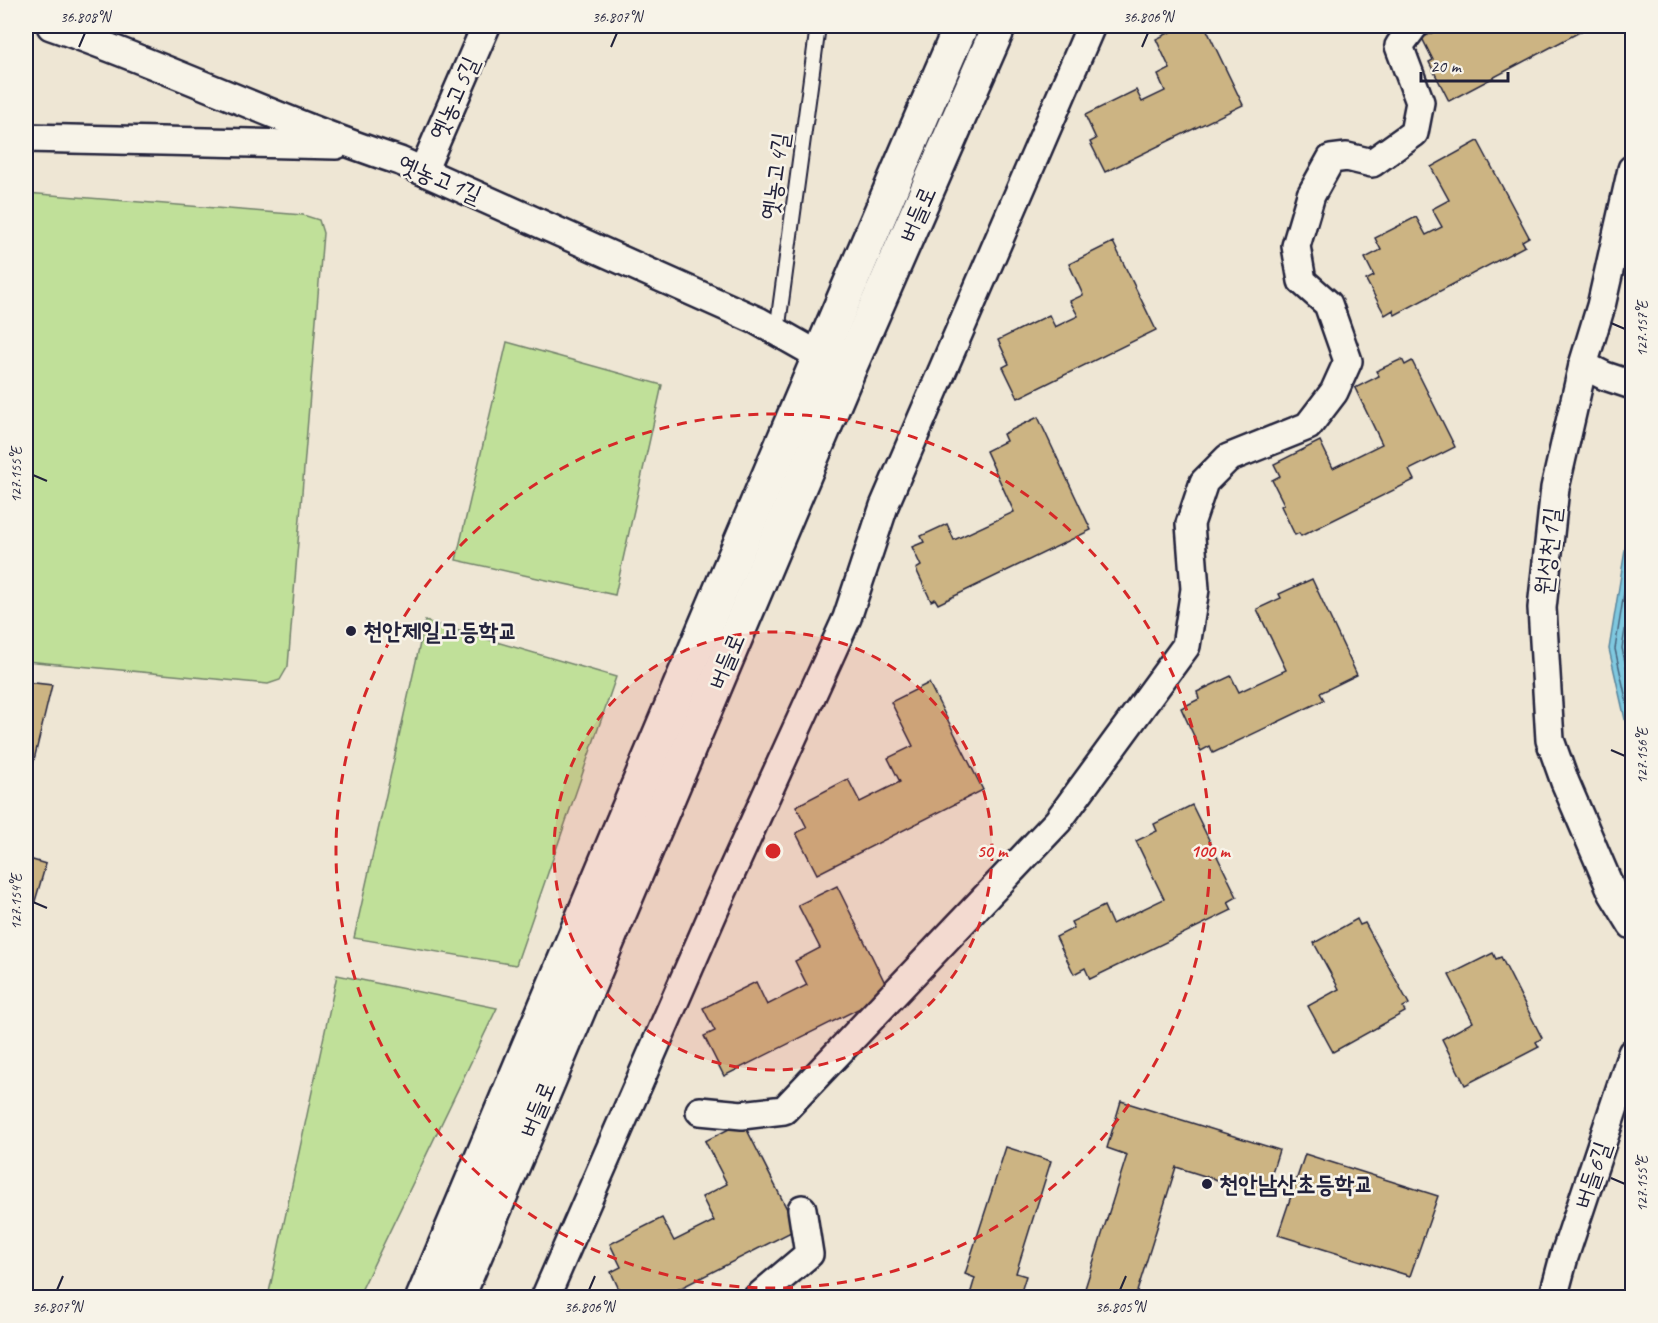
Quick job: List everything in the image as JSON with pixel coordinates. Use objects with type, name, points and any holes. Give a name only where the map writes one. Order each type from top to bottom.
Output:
[{"type":"street","name":"옛농고5길","points":[[423,171],[486,26]]},
{"type":"street","name":"버들로","points":[[423,1298],[682,678],[764,489],[818,355],[961,26]]},
{"type":"street","name":"버들로","points":[[457,1298],[851,364],[999,26]]},
{"type":"street","points":[[545,1298],[721,895],[847,618],[884,506],[1091,26]]},
{"type":"street","points":[[700,1111],[742,1115],[784,1110],[1058,821],[1186,646],[1195,589],[1190,524],[1204,482],[1228,458],[1308,426],[1334,392],[1348,361],[1328,304],[1302,281],[1296,246],[1311,195],[1331,159],[1347,157],[1372,164],[1414,133],[1420,102],[1399,46],[1414,26]]},
{"type":"street","name":"옛농고1길","points":[[65,28],[352,145],[400,161],[758,321],[818,355]]},
{"type":"street","points":[[26,138],[352,145]]},
{"type":"street","name":"원성천1길","points":[[1632,169],[1601,306],[1594,370],[1555,488],[1542,608],[1550,740],[1565,782],[1613,894],[1632,925]]},
{"type":"street","points":[[1594,370],[1632,386]]},
{"type":"street","name":"버들6길","points":[[1553,1298],[1564,1257],[1632,1053]]},
{"type":"street","points":[[757,1298],[809,1254],[802,1209]]},
{"type":"lane","name":"옛농고4길","points":[[777,332],[818,26]]},
{"type":"green space","points":[[26,193],[303,215],[319,220],[323,233],[288,666],[280,680],[268,684],[26,661]]},
{"type":"green space","points":[[507,342],[662,385],[615,595],[456,560]]},
{"type":"green space","points":[[425,621],[616,677],[516,965],[354,938]]},
{"type":"green space","points":[[337,975],[497,1008],[358,1297],[268,1297]]},
{"type":"water","points":[[1632,507],[1632,750],[1609,649]]},
{"type":"building","points":[[1183,26],[1205,26],[1243,105],[1105,172],[1090,142],[1096,139],[1085,115],[1136,90],[1142,102],[1165,91],[1158,75],[1170,69],[1156,39]]},
{"type":"building","points":[[1445,26],[1591,26],[1449,101],[1429,62],[1433,60],[1422,38]]},
{"type":"building","points":[[1478,141],[1529,237],[1522,241],[1525,246],[1395,315],[1393,310],[1385,315],[1366,280],[1374,276],[1365,258],[1381,250],[1375,238],[1416,217],[1426,235],[1442,227],[1432,209],[1449,200],[1431,167]]},
{"type":"building","points":[[1113,242],[1156,330],[1018,398],[1003,367],[1009,364],[998,340],[1049,315],[1055,327],[1078,316],[1070,301],[1083,295],[1069,264]]},
{"type":"building","points":[[1402,359],[1405,365],[1412,361],[1455,447],[1409,470],[1414,480],[1301,536],[1299,533],[1295,535],[1281,506],[1284,504],[1272,480],[1280,476],[1274,464],[1320,441],[1333,468],[1382,444],[1355,388],[1379,376],[1376,371]]},
{"type":"building","points":[[1038,417],[1091,530],[938,604],[935,599],[931,601],[916,569],[921,566],[912,547],[924,542],[921,536],[947,524],[954,540],[1014,512],[986,451],[1006,441],[1003,434]]},
{"type":"building","points":[[1312,579],[1357,675],[1320,693],[1324,700],[1213,753],[1210,746],[1201,751],[1181,708],[1199,699],[1197,692],[1231,676],[1239,692],[1286,670],[1257,609],[1281,598],[1279,594]]},
{"type":"building","points":[[26,682],[52,685],[26,793]]},
{"type":"building","points":[[929,683],[983,790],[817,874],[796,833],[807,828],[796,806],[848,779],[860,802],[900,782],[888,758],[913,746],[891,702]]},
{"type":"building","points":[[1192,805],[1237,897],[1228,902],[1232,910],[1090,979],[1085,968],[1074,974],[1056,937],[1074,928],[1071,922],[1104,906],[1112,924],[1164,899],[1136,841],[1157,831],[1154,824]]},
{"type":"building","points":[[26,858],[46,864],[33,908],[26,907]]},
{"type":"building","points":[[837,886],[890,993],[724,1076],[704,1036],[715,1031],[703,1008],[756,982],[767,1005],[807,985],[795,961],[820,948],[798,905]]},
{"type":"building","points":[[1357,919],[1360,925],[1365,923],[1409,1004],[1403,1007],[1405,1012],[1333,1052],[1308,1006],[1339,989],[1314,943]]},
{"type":"building","points":[[1493,953],[1496,959],[1501,957],[1542,1038],[1536,1042],[1539,1047],[1465,1085],[1442,1039],[1473,1022],[1449,975]]},
{"type":"building","points":[[1121,1101],[1279,1150],[1265,1195],[1176,1167],[1135,1298],[1082,1298],[1127,1155],[1107,1148]]},
{"type":"building","points":[[743,1122],[797,1229],[661,1298],[623,1298],[611,1272],[621,1267],[610,1244],[662,1218],[674,1241],[714,1221],[702,1197],[727,1184],[705,1141]]},
{"type":"building","points":[[1006,1147],[1051,1161],[1016,1273],[1026,1276],[1019,1298],[969,1298],[975,1278],[965,1274]]},
{"type":"building","points":[[1305,1154],[1438,1196],[1410,1276],[1278,1235]]},
{"type":"place","name":"천안제일고등학교","points":[[351,631]]},
{"type":"place","name":"천안남산초등학교","points":[[1207,1184]]}]
